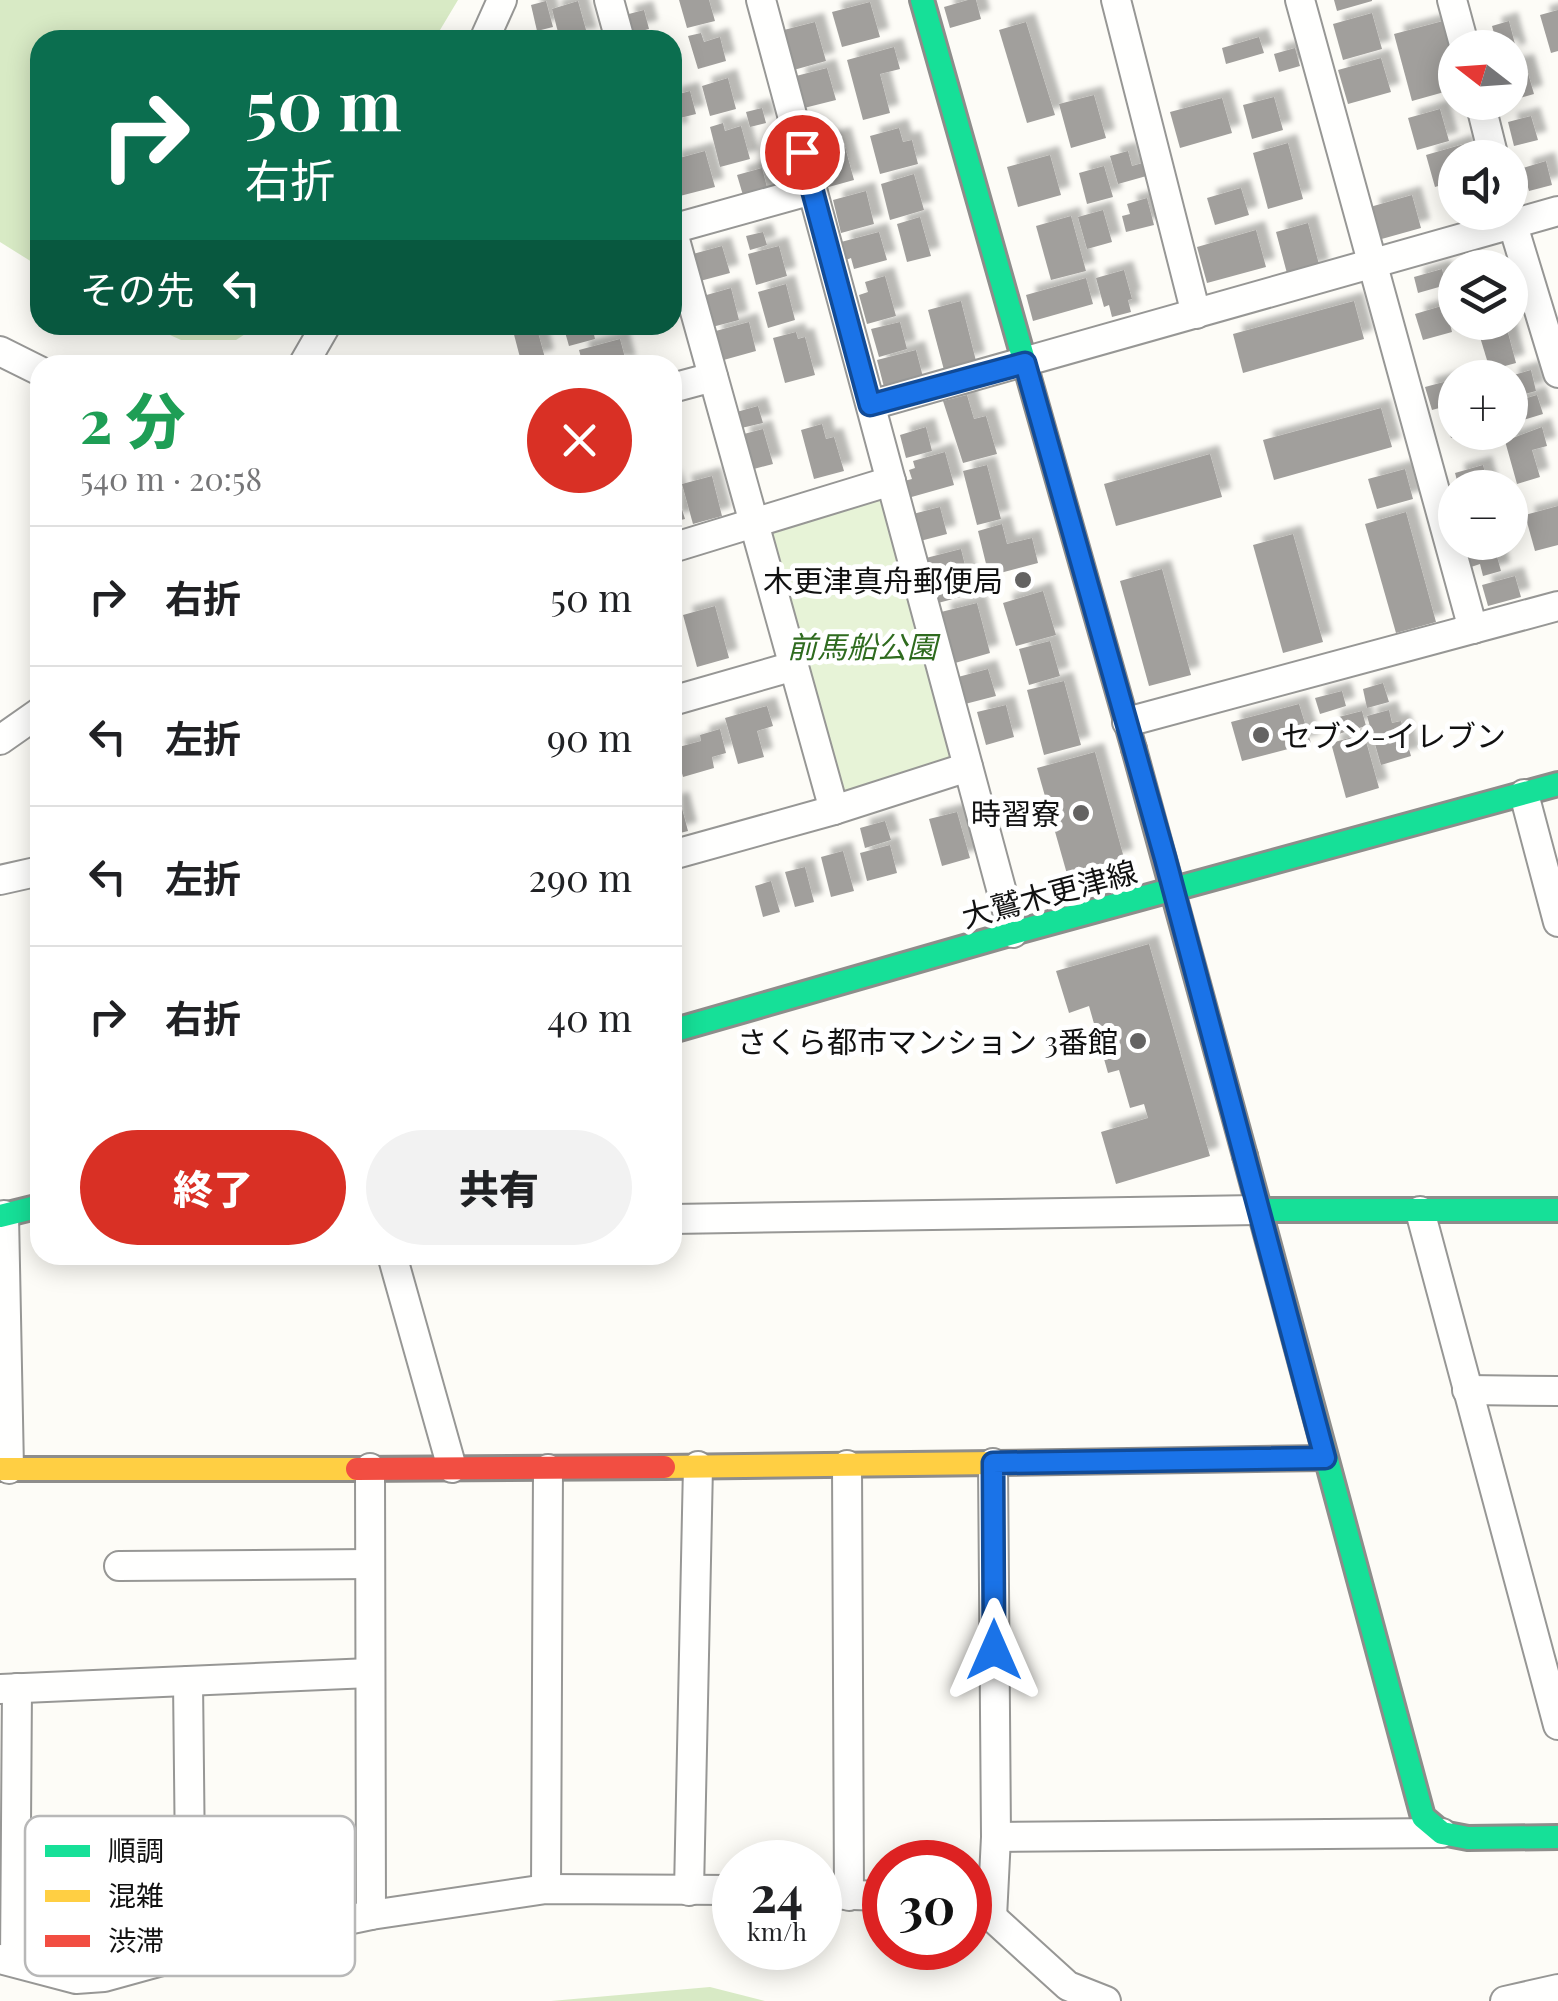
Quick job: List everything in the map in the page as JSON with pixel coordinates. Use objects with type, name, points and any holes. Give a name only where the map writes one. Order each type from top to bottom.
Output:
[{"type":"street","points":[[488,30],[502,0]]},
{"type":"street","points":[[608,0],[617,30]]},
{"type":"street","points":[[761,0],[1013,933]]},
{"type":"street","points":[[922,0],[1174,890],[1423,1817],[1442,1833]]},
{"type":"street","points":[[1116,0],[1196,314]]},
{"type":"street","points":[[1300,0],[1473,629]]},
{"type":"street","points":[[1452,0],[1460,30]]},
{"type":"street","points":[[682,226],[812,190]]},
{"type":"street","points":[[1528,215],[1558,211]]},
{"type":"street","points":[[870,405],[1196,314],[1473,230]]},
{"type":"street","points":[[1515,230],[1558,374]]},
{"type":"street","points":[[682,264],[834,810]]},
{"type":"street","points":[[0,351],[30,366]]},
{"type":"street","points":[[682,385],[714,377]]},
{"type":"street","points":[[682,545],[891,481]]},
{"type":"street","points":[[1126,722],[1558,606]]},
{"type":"street","points":[[682,697],[794,666]]},
{"type":"street","points":[[0,740],[30,714]]},
{"type":"street","points":[[682,853],[834,810],[968,766]]},
{"type":"street","name":"大鷲木更津線","points":[[682,1028],[1558,784]]},
{"type":"street","points":[[1524,794],[1558,922]]},
{"type":"street","points":[[0,880],[30,873]]},
{"type":"street","points":[[30,1208],[1,1215],[4,1469],[548,1469],[1325,1458]]},
{"type":"street","points":[[682,1219],[1258,1210],[1558,1210]]},
{"type":"street","points":[[1420,1212],[1558,1725]]},
{"type":"street","points":[[398,1265],[452,1468]]},
{"type":"street","points":[[1467,1390],[1558,1391]]},
{"type":"street","points":[[992,1858],[996,1838],[993,1463]]},
{"type":"street","points":[[689,1891],[698,1466]]},
{"type":"street","points":[[847,1466],[849,1896]]},
{"type":"street","points":[[370,1468],[372,1915]]},
{"type":"street","points":[[546,1889],[548,1469]]},
{"type":"street","points":[[119,1566],[370,1564]]},
{"type":"street","points":[[1529,1611],[1558,1612]]},
{"type":"street","points":[[8,1960],[8,1688],[370,1674]]},
{"type":"street","points":[[188,1681],[189,1816]]},
{"type":"street","points":[[996,1838],[1442,1833],[1468,1838],[1558,1837]]},
{"type":"street","points":[[355,1919],[546,1889],[712,1890]]},
{"type":"street","points":[[842,1896],[862,1896]]},
{"type":"street","points":[[992,1923],[1068,1986],[1106,2001]]},
{"type":"street","points":[[68,1976],[108,1976]]},
{"type":"street","points":[[1505,2001],[1558,1989]]},
{"type":"green space","points":[[0,0],[458,0],[440,30],[30,30],[30,261],[0,242]]},
{"type":"green space","points":[[170,335],[244,335],[236,340],[181,340]]},
{"type":"green space","name":"前馬船公園","points":[[887,490],[961,763],[837,802],[763,529]]},
{"type":"green space","points":[[710,1987],[765,2001],[551,2001]]},
{"type":"building","points":[[679,0],[709,0],[715,21],[687,28]]},
{"type":"building","points":[[976,0],[981,19],[950,28],[944,7]]},
{"type":"building","points":[[1334,0],[1372,0],[1372,1],[1337,11]]},
{"type":"building","points":[[546,1],[553,27],[537,30],[531,5]]},
{"type":"building","points":[[578,1],[586,30],[557,30],[552,9]]},
{"type":"building","points":[[870,2],[880,37],[842,47],[832,12]]},
{"type":"building","points":[[644,10],[649,29],[629,30],[625,15]]},
{"type":"building","points":[[1558,10],[1558,51],[1551,53],[1540,15]]},
{"type":"building","points":[[1372,13],[1382,49],[1343,60],[1333,24]]},
{"type":"building","points":[[1443,21],[1446,30],[1438,30],[1438,94],[1412,101],[1394,34]]},
{"type":"building","points":[[1509,21],[1511,30],[1493,30],[1492,26]]},
{"type":"building","points":[[815,22],[826,61],[790,71],[780,31]]},
{"type":"building","points":[[1026,22],[1055,115],[1027,123],[999,30]]},
{"type":"building","points":[[701,33],[704,42],[720,37],[726,61],[698,69],[688,36]]},
{"type":"building","points":[[1259,37],[1264,53],[1226,64],[1222,48]]},
{"type":"building","points":[[894,47],[900,69],[880,74],[890,113],[863,120],[847,60]]},
{"type":"building","points":[[1295,48],[1300,66],[1279,72],[1274,54]]},
{"type":"building","points":[[1381,58],[1391,92],[1348,104],[1338,70]]},
{"type":"building","points":[[827,68],[836,100],[804,108],[796,76]]},
{"type":"building","points":[[1528,73],[1534,94],[1528,96]]},
{"type":"building","points":[[728,78],[736,109],[710,116],[702,86]]},
{"type":"building","points":[[690,91],[696,114],[682,118],[682,93]]},
{"type":"building","points":[[1094,95],[1106,138],[1071,148],[1059,104]]},
{"type":"building","points":[[1274,97],[1283,130],[1252,139],[1243,105]]},
{"type":"building","points":[[1222,98],[1232,133],[1180,148],[1170,112]]},
{"type":"building","points":[[762,108],[766,123],[750,127],[746,112]]},
{"type":"building","points":[[1438,110],[1438,120],[1443,120],[1449,140],[1438,140],[1438,144],[1417,150],[1408,118]]},
{"type":"building","points":[[1531,116],[1538,140],[1512,140],[1508,122],[1528,120]]},
{"type":"building","points":[[723,123],[725,131],[741,126],[750,159],[720,167],[710,127]]},
{"type":"building","points":[[899,128],[903,142],[912,140],[918,164],[880,174],[870,136]]},
{"type":"building","points":[[842,136],[854,180],[825,188],[813,144]]},
{"type":"building","points":[[1288,143],[1303,199],[1268,209],[1253,153]]},
{"type":"building","points":[[705,151],[715,187],[682,195],[682,157]]},
{"type":"building","points":[[1128,151],[1132,166],[1146,162],[1150,175],[1118,184],[1110,156]]},
{"type":"building","points":[[776,152],[781,170],[768,174],[763,156]]},
{"type":"building","points":[[1438,152],[1438,186],[1435,187],[1426,155]]},
{"type":"building","points":[[1050,155],[1061,195],[1018,207],[1007,167]]},
{"type":"building","points":[[1546,161],[1552,185],[1529,191],[1528,166]]},
{"type":"building","points":[[1104,166],[1113,197],[1087,204],[1079,173]]},
{"type":"building","points":[[762,168],[769,195],[745,202],[737,175]]},
{"type":"building","points":[[914,174],[924,210],[890,220],[881,184]]},
{"type":"building","points":[[1241,188],[1249,215],[1215,225],[1207,198]]},
{"type":"building","points":[[866,191],[874,224],[841,233],[833,200]]},
{"type":"building","points":[[1412,195],[1421,228],[1378,240],[1370,207]]},
{"type":"building","points":[[1147,198],[1154,225],[1126,232],[1122,216],[1130,214],[1127,204]]},
{"type":"building","points":[[1103,210],[1112,242],[1087,249],[1078,217]]},
{"type":"building","points":[[1071,216],[1086,271],[1051,280],[1036,226]]},
{"type":"building","points":[[920,217],[931,256],[907,262],[897,224]]},
{"type":"building","points":[[1308,223],[1320,268],[1288,277],[1276,232]]},
{"type":"building","points":[[1256,230],[1266,267],[1207,283],[1197,247]]},
{"type":"building","points":[[763,232],[767,245],[750,250],[746,236]]},
{"type":"building","points":[[879,232],[887,260],[854,269],[851,258],[846,260],[841,242]]},
{"type":"building","points":[[722,246],[730,273],[700,281],[693,254]]},
{"type":"building","points":[[779,246],[787,276],[756,285],[748,254]]},
{"type":"building","points":[[1124,270],[1132,299],[1128,300],[1131,312],[1112,317],[1109,305],[1104,307],[1096,278]]},
{"type":"building","points":[[1438,270],[1438,287],[1418,293],[1414,277]]},
{"type":"building","points":[[885,276],[896,316],[867,324],[859,295],[868,292],[865,282]]},
{"type":"building","points":[[1086,278],[1093,304],[1033,321],[1026,295]]},
{"type":"building","points":[[786,284],[795,320],[768,328],[758,292]]},
{"type":"building","points":[[731,288],[739,320],[712,327],[703,296]]},
{"type":"building","points":[[961,301],[976,361],[944,370],[928,310]]},
{"type":"building","points":[[1354,301],[1364,339],[1243,373],[1233,334]]},
{"type":"building","points":[[1438,307],[1438,336],[1423,340],[1415,314]]},
{"type":"building","points":[[749,322],[756,351],[720,361],[712,332]]},
{"type":"building","points":[[900,322],[907,349],[879,357],[871,329]]},
{"type":"building","points":[[796,332],[798,339],[805,337],[815,375],[785,383],[773,338]]},
{"type":"building","points":[[514,335],[539,335],[544,355],[519,355]]},
{"type":"building","points":[[566,335],[594,335],[595,339],[569,346]]},
{"type":"building","points":[[620,339],[624,355],[580,355],[579,350]]},
{"type":"building","points":[[1481,340],[1510,340],[1515,360],[1487,360]]},
{"type":"building","points":[[916,350],[923,377],[884,387],[877,360]]},
{"type":"building","points":[[1531,370],[1536,391],[1528,393]]},
{"type":"building","points":[[1438,384],[1438,408],[1432,410],[1425,387]]},
{"type":"building","points":[[967,395],[974,419],[986,416],[997,454],[963,463],[943,401]]},
{"type":"building","points":[[1537,395],[1543,414],[1528,419],[1528,398]]},
{"type":"building","points":[[758,406],[763,423],[737,429],[733,413]]},
{"type":"building","points":[[1381,408],[1392,447],[1274,480],[1263,440]]},
{"type":"building","points":[[822,424],[826,439],[834,437],[844,471],[814,479],[801,430]]},
{"type":"building","points":[[926,427],[932,451],[906,458],[900,435]]},
{"type":"building","points":[[1542,427],[1547,446],[1532,450],[1540,477],[1528,481],[1528,470],[1513,470],[1508,450],[1528,450],[1528,432]]},
{"type":"building","points":[[763,429],[773,464],[750,470],[740,435]]},
{"type":"building","points":[[945,452],[954,485],[908,498],[904,481],[912,479],[909,470],[915,468],[913,461]]},
{"type":"building","points":[[1210,454],[1222,497],[1116,526],[1104,484]]},
{"type":"building","points":[[987,465],[1001,519],[977,525],[963,471]]},
{"type":"building","points":[[1405,469],[1413,499],[1377,509],[1368,479]]},
{"type":"building","points":[[712,476],[722,516],[693,524],[682,484]]},
{"type":"building","points":[[1558,506],[1558,545],[1535,551],[1528,514]]},
{"type":"building","points":[[940,507],[947,534],[920,541],[913,514]]},
{"type":"building","points":[[1406,512],[1436,622],[1396,633],[1365,524]]},
{"type":"building","points":[[1002,524],[1007,544],[1032,538],[1038,563],[989,576],[978,531]]},
{"type":"building","points":[[1293,534],[1323,642],[1283,653],[1253,545]]},
{"type":"building","points":[[961,549],[972,594],[938,603],[926,558]]},
{"type":"building","points":[[1469,560],[1498,560],[1501,571],[1483,576],[1480,564],[1471,567]]},
{"type":"building","points":[[1162,569],[1191,675],[1149,686],[1120,581]]},
{"type":"building","points":[[1515,576],[1521,597],[1488,606],[1482,585]]},
{"type":"building","points":[[1043,591],[1056,635],[1016,646],[1003,603]]},
{"type":"building","points":[[977,603],[990,653],[955,663],[941,612]]},
{"type":"building","points":[[715,606],[729,658],[697,667],[683,615]]},
{"type":"building","points":[[1050,641],[1060,676],[1029,685],[1019,649]]},
{"type":"building","points":[[988,669],[996,696],[965,704],[958,677]]},
{"type":"building","points":[[1064,681],[1081,745],[1044,755],[1027,690]]},
{"type":"building","points":[[1383,683],[1389,702],[1367,708],[1363,689]]},
{"type":"building","points":[[1342,691],[1346,706],[1320,714],[1315,698]]},
{"type":"building","points":[[1299,704],[1311,743],[1242,761],[1231,722]]},
{"type":"building","points":[[1006,705],[1014,737],[986,745],[977,712]]},
{"type":"building","points":[[767,706],[773,726],[757,731],[764,757],[738,764],[725,718]]},
{"type":"building","points":[[1389,710],[1392,723],[1401,721],[1411,756],[1381,765],[1367,716]]},
{"type":"building","points":[[1362,711],[1366,726],[1335,735],[1331,719]]},
{"type":"building","points":[[720,729],[726,753],[712,757],[714,768],[683,777],[682,746],[701,741],[700,735]]},
{"type":"building","points":[[1364,734],[1379,788],[1346,798],[1331,743]]},
{"type":"building","name":"時習寮","points":[[1095,752],[1124,858],[1067,874],[1037,768]]},
{"type":"building","points":[[682,808],[688,831],[682,832]]},
{"type":"building","points":[[957,812],[970,858],[942,866],[929,819]]},
{"type":"building","points":[[885,821],[891,840],[865,848],[860,828]]},
{"type":"building","points":[[890,845],[897,873],[867,881],[860,853]]},
{"type":"building","points":[[843,851],[854,891],[831,897],[821,857]]},
{"type":"building","points":[[805,867],[814,902],[795,907],[785,872]]},
{"type":"building","points":[[771,881],[780,912],[763,917],[755,886]]},
{"type":"building","name":"さくら都市マンション 3番館","points":[[1149,944],[1210,1156],[1116,1184],[1101,1132],[1148,1118],[1144,1104],[1130,1108],[1119,1070],[1108,1073],[1089,1006],[1069,1013],[1056,971]]},
{"type":"traffic: fast","points":[[922,0],[1134,749]]},
{"type":"traffic: fast","points":[[682,1028],[1558,784]]},
{"type":"traffic: fast","points":[[1245,1156],[1423,1817],[1442,1833],[1468,1838],[1558,1837]]},
{"type":"traffic: fast","points":[[0,1216],[30,1208]]},
{"type":"traffic: fast","points":[[1258,1210],[1558,1210]]},
{"type":"traffic: fast","points":[[995,1463],[1325,1458]]},
{"type":"traffic: slow","points":[[664,1467],[995,1463]]},
{"type":"traffic: slow","points":[[0,1469],[357,1469]]},
{"type":"traffic: jam","points":[[1134,749],[1245,1156]]},
{"type":"traffic: jam","points":[[357,1469],[664,1467]]},
{"type":"place","name":"木更津真舟郵便局","points":[[1023,580]]},
{"type":"place","name":"セブン-イレブン","points":[[1261,735]]},
{"type":"place","name":"時習寮","points":[[1081,813]]},
{"type":"place","name":"さくら都市マンション 3番館","points":[[1138,1041]]},
{"type":"route","points":[[802,152],[870,405],[1025,363],[1165,858],[1325,1458],[993,1463],[994,1650]]}]
